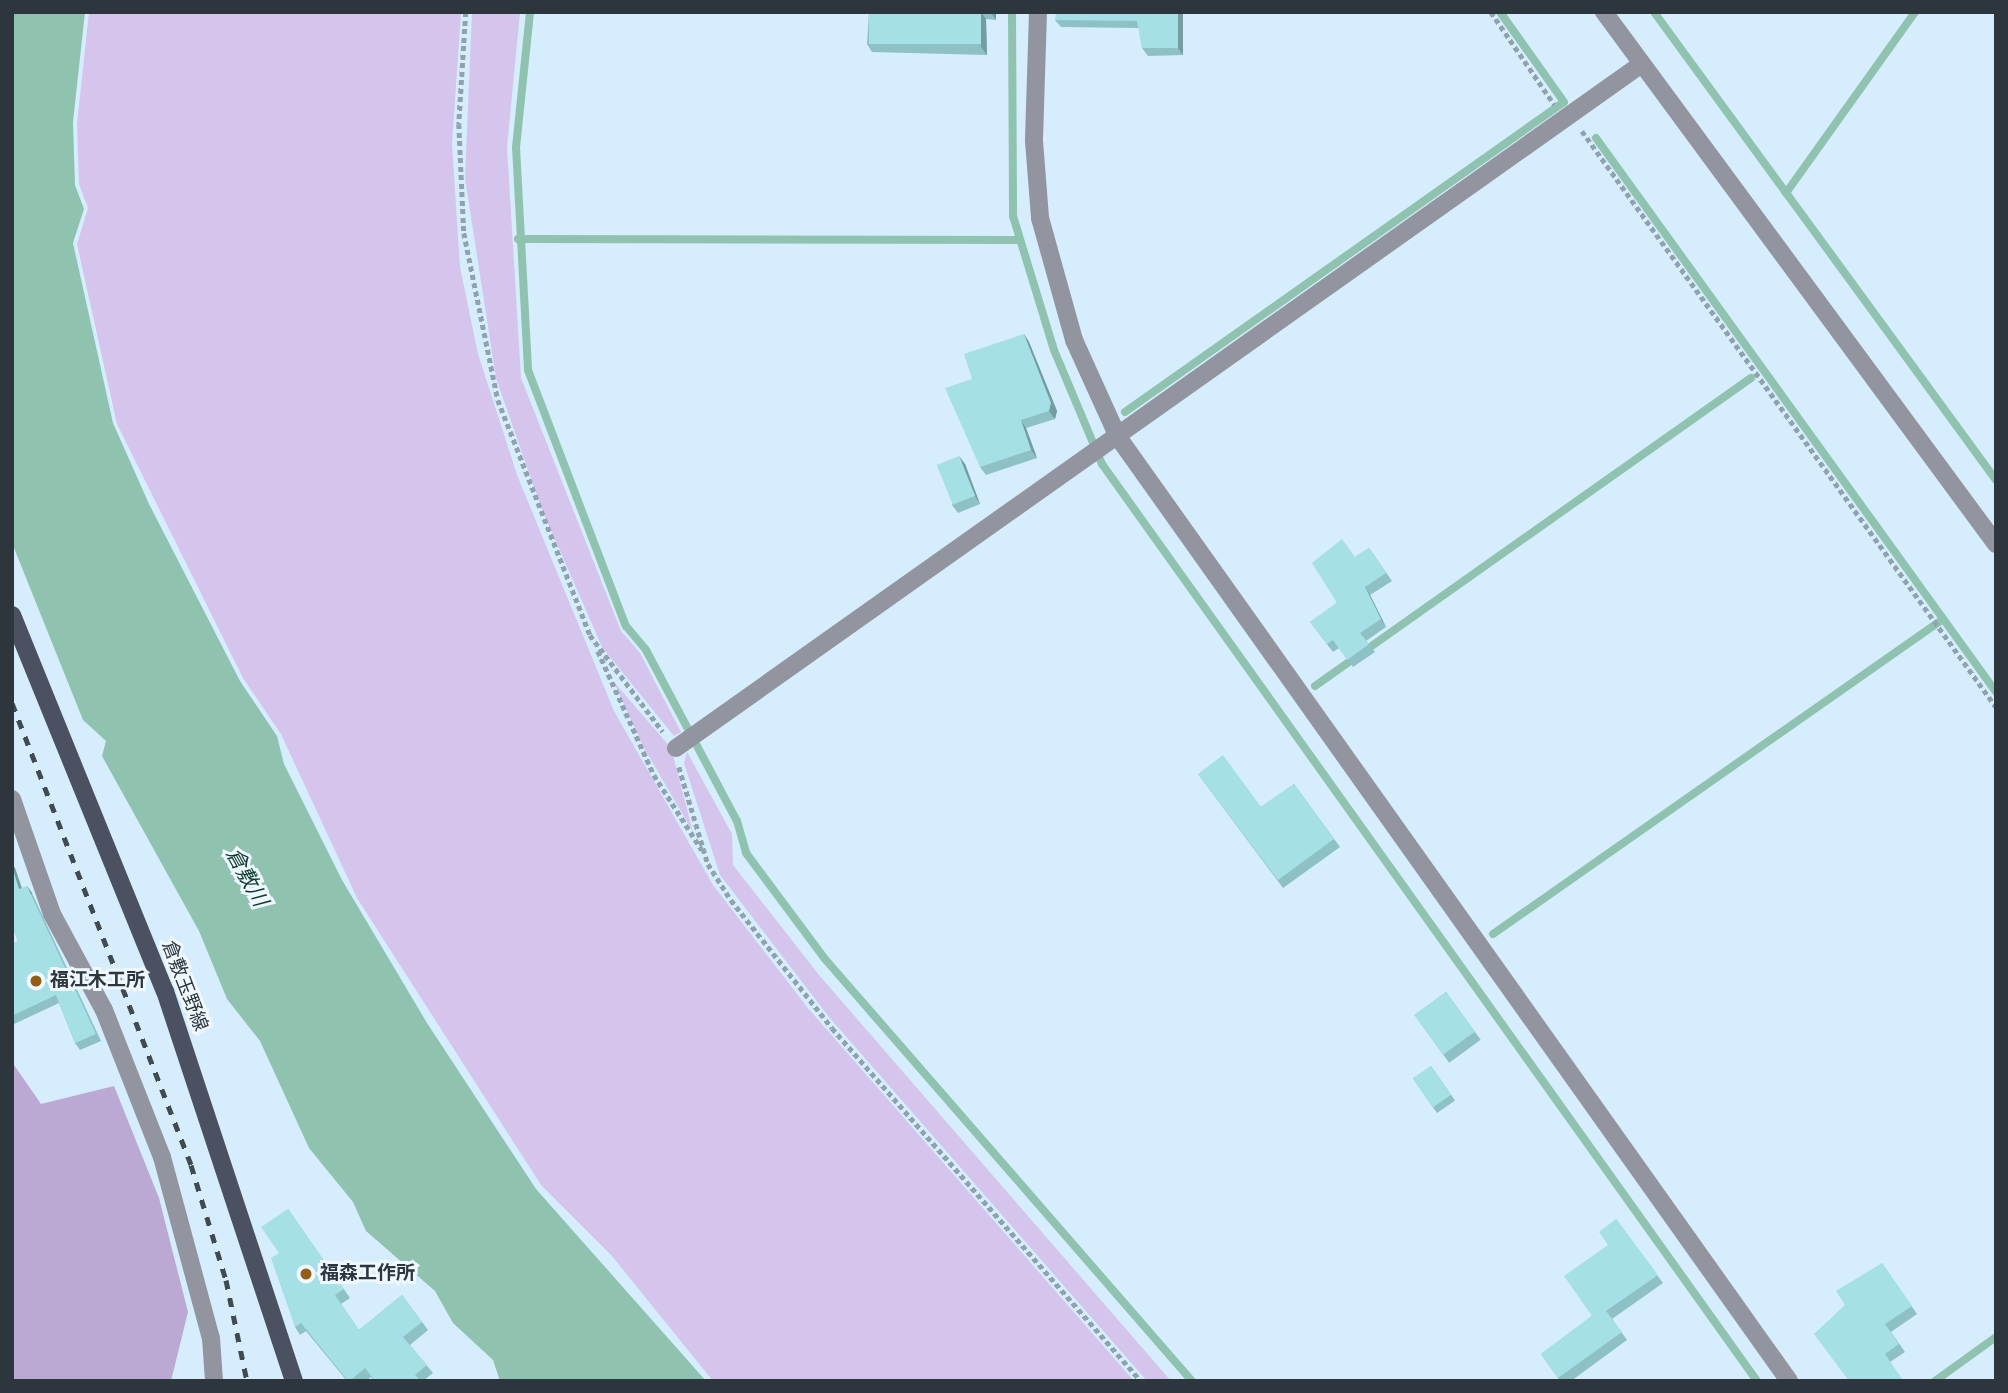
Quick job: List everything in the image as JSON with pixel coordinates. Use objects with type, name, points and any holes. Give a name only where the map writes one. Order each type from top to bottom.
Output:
[{"type":"main road","name":"倉敷玉野線","points":[[12,615],[165,991],[294,1381]]},
{"type":"street","points":[[1038,12],[1034,141],[1040,218],[1074,340],[1118,438],[1789,1381]]},
{"type":"street","points":[[1604,12],[1639,66],[1996,544]]},
{"type":"street","points":[[685,742],[1118,438],[1639,66]]},
{"type":"street","points":[[12,799],[52,914],[104,1010],[162,1157],[200,1290],[215,1381]]},
{"type":"path","points":[[466,12],[460,178],[475,300],[509,438],[654,775],[732,900],[832,1028],[1141,1381]]},
{"type":"path","points":[[1491,12],[1554,104]]},
{"type":"path","points":[[1570,115],[1996,707]]},
{"type":"path","points":[[597,646],[685,742],[705,853]]},
{"type":"shaded area","points":[[89,12],[461,12],[452,144],[460,267],[478,354],[517,475],[614,711],[713,885],[807,1007],[1134,1381],[713,1381],[612,1256],[541,1185],[357,898],[281,734],[243,678],[117,424],[77,244],[88,208],[79,184],[77,124]]},
{"type":"shaded area","points":[[472,12],[520,12],[507,147],[521,378],[621,631],[640,653],[681,732],[674,736],[602,647],[541,507],[496,378],[465,178]]},
{"type":"shaded area","points":[[614,682],[671,748],[693,832],[643,746]]},
{"type":"shaded area","points":[[687,752],[732,834],[733,865],[819,975],[1171,1381],[1147,1381],[829,1017],[720,875],[684,763]]},
{"type":"shaded area","points":[[12,1062],[41,1104],[114,1086],[159,1198],[188,1312],[171,1381],[12,1381]]},
{"type":"water","name":"倉敷川","points":[[12,12],[85,12],[73,122],[75,185],[84,209],[73,243],[113,423],[149,504],[240,681],[277,736],[284,764],[342,880],[427,1023],[536,1189],[706,1381],[500,1381],[493,1360],[453,1323],[435,1291],[366,1231],[353,1202],[309,1148],[260,1041],[227,999],[199,931],[102,756],[106,741],[83,720],[12,543]]},
{"type":"building","points":[[869,12],[981,12],[981,44],[869,44]]},
{"type":"building","points":[[1056,12],[1178,12],[1178,48],[1142,48],[1137,21],[1055,20]]},
{"type":"building","points":[[1024,334],[1051,403],[1049,411],[1021,420],[1031,450],[980,467],[945,388],[972,379],[964,354]]},
{"type":"building","points":[[959,456],[975,496],[953,505],[937,465]]},
{"type":"building","points":[[1342,539],[1355,557],[1369,548],[1386,573],[1365,587],[1381,619],[1360,633],[1369,644],[1347,660],[1333,640],[1327,644],[1310,622],[1337,603],[1312,563]]},
{"type":"building","points":[[1223,755],[1261,807],[1294,784],[1334,839],[1278,880],[1198,774]]},
{"type":"building","points":[[12,867],[19,889],[27,886],[96,1034],[75,1043],[56,995],[12,1016],[12,944],[18,941],[12,926]]},
{"type":"building","points":[[1446,992],[1475,1032],[1443,1055],[1414,1015]]},
{"type":"building","points":[[1431,1066],[1451,1095],[1433,1107],[1413,1079]]},
{"type":"building","points":[[288,1209],[344,1289],[335,1295],[359,1330],[402,1295],[422,1322],[403,1337],[427,1365],[415,1375],[421,1381],[375,1381],[365,1368],[348,1381],[301,1323],[295,1327],[271,1258],[279,1253],[261,1227]]},
{"type":"building","points":[[1616,1219],[1658,1275],[1606,1311],[1622,1332],[1558,1378],[1541,1354],[1592,1316],[1564,1276],[1608,1245],[1599,1232]]},
{"type":"building","points":[[1882,1263],[1912,1306],[1885,1324],[1899,1344],[1885,1354],[1902,1379],[1849,1381],[1814,1334],[1845,1305],[1836,1291]]},
{"type":"waterway","points":[[530,12],[516,147],[528,370],[626,626],[646,650],[737,821],[746,853],[825,959],[1192,1381]]},
{"type":"waterway","points":[[1012,12],[1013,216],[1054,350],[1102,464],[1757,1381]]},
{"type":"waterway","points":[[1125,412],[1564,102],[1500,12]]},
{"type":"waterway","points":[[1654,12],[1996,480]]},
{"type":"waterway","points":[[1786,193],[1915,12]]},
{"type":"waterway","points":[[1596,138],[1996,692]]},
{"type":"waterway","points":[[518,239],[1019,240]]},
{"type":"waterway","points":[[1315,686],[1751,378]]},
{"type":"waterway","points":[[1493,934],[1943,619]]},
{"type":"waterway","points":[[1935,1381],[1996,1337]]},
{"type":"railway","points":[[12,703],[191,1165],[226,1280],[247,1381]]},
{"type":"place","name":"福江木工所","points":[[36,981]]},
{"type":"place","name":"福森工作所","points":[[306,1274]]}]
